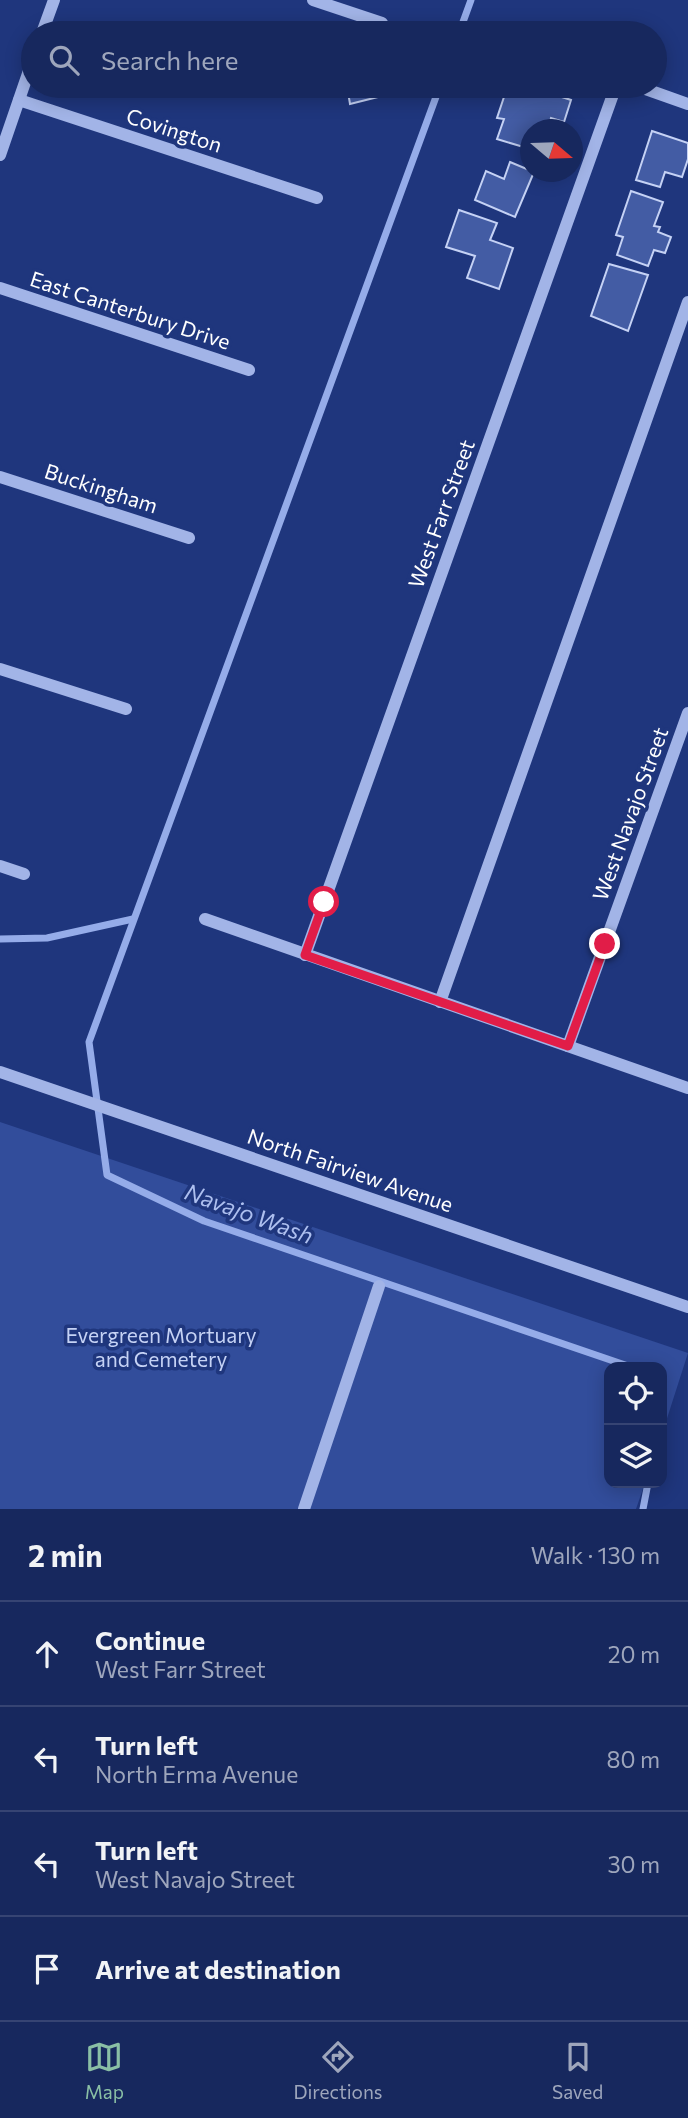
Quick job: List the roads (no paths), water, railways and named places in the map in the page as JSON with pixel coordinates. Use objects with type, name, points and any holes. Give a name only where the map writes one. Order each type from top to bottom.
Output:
[{"type":"street","points":[[46,21],[54,0]]},
{"type":"street","points":[[313,0],[376,21]]},
{"type":"street","points":[[0,155],[4,129],[21,94]]},
{"type":"street","points":[[667,97],[688,104]]},
{"type":"street","name":"West Farr Street","points":[[305,955],[612,98]]},
{"type":"street","name":"Covington","points":[[19,100],[317,198]]},
{"type":"street","name":"East Canterbury Drive","points":[[0,288],[249,370]]},
{"type":"street","points":[[440,1002],[688,302]]},
{"type":"street","name":"Buckingham","points":[[0,477],[189,538]]},
{"type":"street","points":[[0,668],[126,709]]},
{"type":"street","name":"West Navajo Street","points":[[568,1046],[688,713]]},
{"type":"street","points":[[0,866],[24,874]]},
{"type":"street","points":[[205,919],[688,1088]]},
{"type":"street","name":"North Fairview Avenue","points":[[0,1072],[688,1307]]},
{"type":"street","points":[[303,1509],[379,1286]]},
{"type":"waterway","points":[[463,21],[471,0]]},
{"type":"waterway","points":[[436,98],[89,1042],[107,1175],[204,1221],[616,1362]]},
{"type":"waterway","points":[[0,939],[47,938],[133,919]]},
{"type":"waterway","name":"Navajo Wash","points":[[643,1509],[647,1488]]},
{"type":"park label","name":"Evergreen Mortuary and Cemetery","points":[[161,1348]]}]
